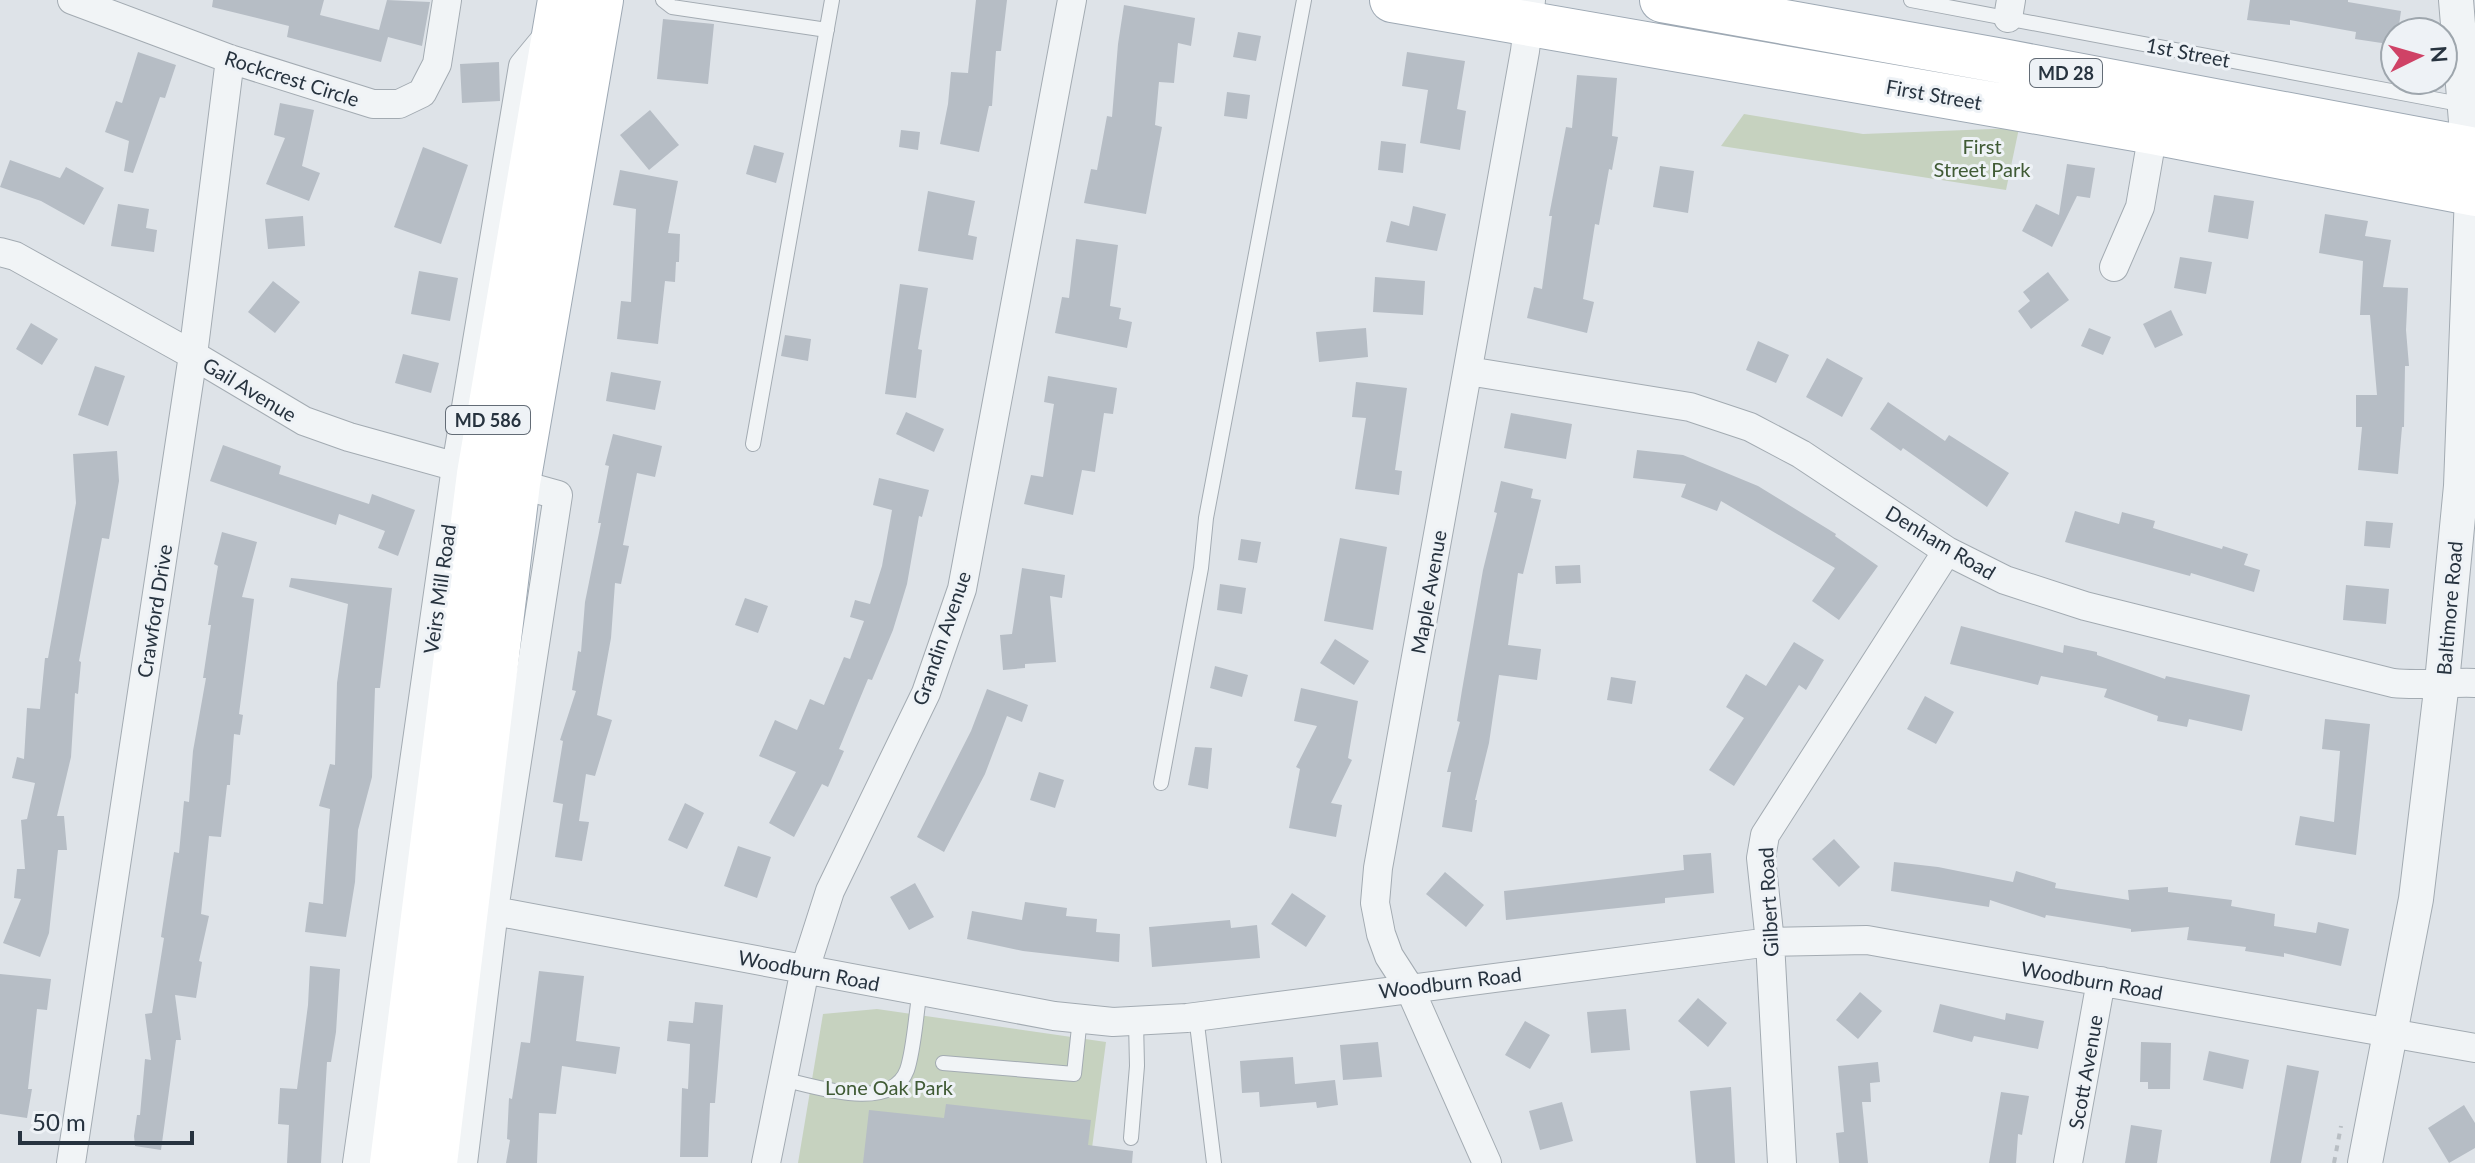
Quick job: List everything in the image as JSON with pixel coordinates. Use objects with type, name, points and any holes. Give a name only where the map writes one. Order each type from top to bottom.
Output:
[{"type":"main road","name":"Veirs Mill Road","points":[[484,475],[601,0]]},
{"type":"main road","name":"First Street","points":[[1392,0],[1529,12],[2473,194]]},
{"type":"main road","name":"MD 28","points":[[1662,0],[2472,150]]},
{"type":"main road","name":"Veirs Mill Road","points":[[435,1163],[462,905],[484,475],[558,14]]},
{"type":"main road","name":"Veirs Mill Road","points":[[392,1163],[462,905]]},
{"type":"street","name":"Rockcrest Circle","points":[[72,0],[230,59],[373,104],[399,104],[422,93],[437,64],[447,0]]},
{"type":"street","name":"Grandin Avenue","points":[[766,1163],[805,969],[830,891],[926,693],[962,589],[1072,0]]},
{"type":"street","name":"Baltimore Road","points":[[2365,1163],[2459,682],[2473,194],[2472,150],[2456,0]]},
{"type":"street","name":"Maple Avenue","points":[[1487,1163],[1409,987],[1389,956],[1375,903],[1529,12]]},
{"type":"street","name":"Crawford Drive","points":[[71,1163],[193,355],[230,59]]},
{"type":"street","points":[[2114,267],[2140,207],[2153,132]]},
{"type":"street","name":"Gail Avenue","points":[[0,252],[15,256],[304,421],[484,475]]},
{"type":"street","name":"Denham Road","points":[[1468,371],[1690,407],[1750,427],[1801,454],[1947,551],[2005,580],[2085,606],[2393,683],[2417,686],[2459,682]]},
{"type":"street","name":"Veirs Mill Road","points":[[357,1163],[484,475],[558,495],[462,905],[463,1163]]},
{"type":"street","name":"Gilbert Road","points":[[1782,1163],[1770,942],[1761,858],[1765,835],[1947,551]]},
{"type":"street","name":"Woodburn Road","points":[[462,905],[1054,1016],[1113,1022],[1196,1016],[1770,942],[1867,940],[2475,1048]]},
{"type":"street","name":"Scott Avenue","points":[[2068,1163],[2101,981]]},
{"type":"lane","points":[[663,0],[672,7],[827,30]]},
{"type":"lane","points":[[753,444],[832,0]]},
{"type":"lane","points":[[1161,783],[1201,568],[1206,518],[1304,0]]},
{"type":"lane","name":"1st Street","points":[[1911,0],[2009,9],[2466,105]]},
{"type":"lane","points":[[782,1079],[862,1095],[891,1090],[906,1072],[920,990]]},
{"type":"lane","points":[[1196,1016],[1215,1162]]},
{"type":"lane","points":[[943,1063],[1074,1074],[1080,1018]]},
{"type":"lane","points":[[1131,1138],[1137,1066],[1136,1021]]},
{"type":"green space","name":"First Street Park","points":[[1744,114],[1863,134],[2018,128],[2018,133],[2006,190],[1721,146]]},
{"type":"green space","name":"Lone Oak Park","points":[[877,1009],[1106,1042],[1090,1163],[798,1163],[823,1014]]},
{"type":"building","points":[[213,0],[324,0],[320,15],[379,30],[387,0],[430,2],[422,46],[388,37],[381,62],[287,37],[289,26],[212,7]]},
{"type":"building","points":[[976,0],[1007,0],[1001,51],[996,51],[992,106],[989,106],[979,152],[940,144],[951,72],[968,73]]},
{"type":"building","points":[[2250,0],[2348,0],[2401,11],[2400,16],[2379,16],[2379,43],[2355,39],[2356,32],[2290,20],[2290,25],[2247,20]]},
{"type":"building","points":[[1124,5],[1195,18],[1191,46],[1178,43],[1174,83],[1159,82],[1155,125],[1162,127],[1146,214],[1084,203],[1091,169],[1097,170],[1107,116],[1112,117]]},
{"type":"building","points":[[663,19],[714,24],[708,84],[657,79]]},
{"type":"building","points":[[1238,32],[1261,36],[1256,61],[1233,57]]},
{"type":"building","points":[[138,52],[176,65],[165,98],[160,97],[133,173],[124,171],[129,141],[105,132],[116,101],[122,103]]},
{"type":"building","points":[[1407,52],[1465,61],[1457,109],[1466,111],[1460,150],[1420,143],[1428,90],[1402,86]]},
{"type":"building","points":[[499,62],[500,101],[462,103],[460,64]]},
{"type":"building","points":[[1577,75],[1617,78],[1612,136],[1618,137],[1599,225],[1595,224],[1583,299],[1594,302],[1587,333],[1527,318],[1534,287],[1542,289],[1552,216],[1549,216],[1566,127],[1572,128]]},
{"type":"building","points":[[1227,92],[1250,95],[1247,119],[1224,116]]},
{"type":"building","points":[[280,103],[314,110],[302,166],[320,173],[309,201],[266,184],[285,138],[274,135]]},
{"type":"building","points":[[650,110],[679,145],[649,170],[620,135]]},
{"type":"building","points":[[901,130],[920,132],[918,150],[899,147]]},
{"type":"building","points":[[1381,141],[1406,144],[1403,173],[1378,170]]},
{"type":"building","points":[[754,145],[784,153],[776,183],[746,174]]},
{"type":"building","points":[[423,147],[468,165],[441,244],[394,227]]},
{"type":"building","points":[[10,160],[60,178],[66,167],[104,188],[84,225],[41,201],[0,187]]},
{"type":"building","points":[[2067,164],[2095,168],[2090,198],[2077,196],[2052,247],[2022,231],[2036,204],[2059,215]]},
{"type":"building","points":[[1660,166],[1694,171],[1688,213],[1653,207]]},
{"type":"building","points":[[620,170],[678,181],[668,233],[680,234],[679,262],[676,262],[675,282],[665,281],[658,344],[617,339],[621,301],[631,302],[636,209],[613,205]]},
{"type":"building","points":[[928,191],[975,201],[968,235],[977,237],[973,260],[918,251]]},
{"type":"building","points":[[2214,195],[2254,201],[2248,239],[2208,232]]},
{"type":"building","points":[[118,204],[149,209],[146,228],[157,230],[154,252],[111,246]]},
{"type":"building","points":[[1413,206],[1446,214],[1437,251],[1386,242],[1391,221],[1409,226]]},
{"type":"building","points":[[2325,214],[2368,221],[2365,236],[2391,240],[2383,287],[2408,288],[2406,330],[2409,366],[2405,366],[2404,427],[2398,474],[2358,470],[2362,427],[2356,427],[2356,395],[2377,395],[2370,315],[2360,315],[2363,261],[2319,253]]},
{"type":"building","points":[[303,216],[305,246],[268,249],[265,219]]},
{"type":"building","points":[[1076,239],[1118,245],[1110,306],[1121,308],[1119,319],[1132,322],[1127,348],[1055,333],[1062,297],[1069,298]]},
{"type":"building","points":[[2180,257],[2212,262],[2206,294],[2174,288]]},
{"type":"building","points":[[419,271],[458,278],[450,321],[411,314]]},
{"type":"building","points":[[2048,272],[2069,300],[2031,329],[2018,311],[2030,301],[2023,292]]},
{"type":"building","points":[[1375,277],[1425,281],[1423,315],[1373,312]]},
{"type":"building","points":[[273,281],[300,302],[275,333],[248,312]]},
{"type":"building","points":[[900,284],[928,288],[918,349],[922,350],[916,398],[885,394]]},
{"type":"building","points":[[2171,310],[2183,335],[2155,348],[2143,324]]},
{"type":"building","points":[[31,323],[58,339],[42,365],[16,349]]},
{"type":"building","points":[[1366,328],[1368,357],[1319,362],[1316,332]]},
{"type":"building","points":[[2089,328],[2111,337],[2103,355],[2081,346]]},
{"type":"building","points":[[785,335],[811,339],[808,361],[781,356]]},
{"type":"building","points":[[1758,341],[1789,355],[1776,383],[1746,370]]},
{"type":"building","points":[[403,354],[439,363],[431,393],[395,383]]},
{"type":"building","points":[[1827,358],[1863,378],[1842,417],[1806,397]]},
{"type":"building","points":[[95,366],[125,376],[108,426],[78,415]]},
{"type":"building","points":[[611,372],[661,381],[655,410],[606,401]]},
{"type":"building","points":[[1048,376],[1117,388],[1113,414],[1104,413],[1095,472],[1082,470],[1073,515],[1024,504],[1031,475],[1043,477],[1054,404],[1044,402]]},
{"type":"building","points":[[1356,382],[1407,388],[1395,470],[1402,471],[1399,495],[1355,489],[1366,418],[1352,417]]},
{"type":"building","points":[[1888,402],[1945,441],[1949,435],[2009,473],[1987,507],[1903,448],[1901,451],[1870,429]]},
{"type":"building","points":[[906,412],[944,429],[934,452],[896,434]]},
{"type":"building","points":[[1511,413],[1572,424],[1566,459],[1504,448]]},
{"type":"building","points":[[613,434],[662,446],[655,477],[637,473],[623,545],[629,546],[621,584],[615,583],[611,638],[597,715],[612,720],[595,776],[586,774],[579,821],[589,822],[582,861],[555,857],[563,804],[553,802],[563,741],[560,740],[576,691],[572,690],[601,523],[598,523],[609,466],[605,465]]},
{"type":"building","points":[[223,445],[281,466],[279,474],[369,504],[372,494],[415,510],[398,556],[378,548],[385,531],[339,514],[336,525],[210,481]]},
{"type":"building","points":[[1637,450],[1683,455],[1758,486],[1836,534],[1878,566],[1839,620],[1812,601],[1835,568],[1721,501],[1717,511],[1681,497],[1686,484],[1633,478]]},
{"type":"building","points":[[117,451],[119,481],[109,539],[102,538],[79,661],[71,757],[57,816],[64,816],[67,850],[58,850],[49,933],[40,957],[3,943],[21,899],[14,898],[17,869],[25,869],[21,820],[27,819],[35,783],[12,778],[17,757],[24,759],[27,708],[40,709],[45,658],[48,658],[76,503],[73,454]]},
{"type":"building","points":[[879,478],[929,490],[922,517],[919,516],[907,584],[893,630],[872,680],[868,679],[839,749],[844,751],[828,787],[822,784],[794,837],[769,823],[796,772],[759,756],[775,720],[797,730],[810,699],[824,705],[844,657],[850,659],[864,621],[850,617],[855,600],[870,604],[882,566],[892,510],[873,505]]},
{"type":"building","points":[[1501,481],[1533,489],[1531,498],[1541,500],[1523,574],[1518,573],[1508,645],[1541,649],[1537,680],[1499,675],[1489,743],[1475,800],[1472,832],[1442,827],[1451,772],[1447,772],[1460,722],[1457,721],[1462,690]]},
{"type":"building","points":[[2075,511],[2119,524],[2122,512],[2155,521],[2153,528],[2248,554],[2244,565],[2260,570],[2254,592],[2065,542]]},
{"type":"building","points":[[2366,521],[2393,523],[2390,548],[2364,546]]},
{"type":"building","points":[[222,532],[257,542],[242,597],[254,599],[239,714],[243,715],[240,735],[234,734],[230,785],[227,785],[221,837],[209,836],[201,914],[209,916],[199,961],[202,962],[196,998],[175,995],[181,1040],[176,1040],[161,1150],[135,1146],[145,1059],[151,1060],[145,1014],[152,1013],[174,852],[179,853],[184,801],[189,802],[193,751],[206,678],[203,678],[211,625],[208,625],[218,566],[214,564]]},
{"type":"building","points":[[1340,538],[1387,547],[1373,630],[1324,621]]},
{"type":"building","points":[[1241,539],[1261,542],[1257,563],[1238,560]]},
{"type":"building","points":[[1580,565],[1581,583],[1556,584],[1555,566]]},
{"type":"building","points":[[1022,568],[1065,575],[1062,598],[1050,596],[1056,662],[1025,664],[1025,668],[1003,670],[1000,635],[1012,634]]},
{"type":"building","points":[[291,578],[392,588],[380,688],[375,688],[372,777],[358,830],[355,882],[346,937],[305,932],[309,902],[323,904],[330,809],[319,806],[330,764],[335,765],[337,683],[348,604],[289,587]]},
{"type":"building","points":[[1220,584],[1246,588],[1242,614],[1217,610]]},
{"type":"building","points":[[2346,585],[2389,589],[2386,624],[2343,620]]},
{"type":"building","points":[[745,598],[768,606],[758,633],[735,625]]},
{"type":"building","points":[[1961,626],[2063,653],[2064,645],[2097,652],[2097,655],[2165,679],[2166,676],[2250,695],[2242,731],[2189,719],[2187,727],[2157,721],[2158,716],[2104,697],[2107,689],[2041,676],[2038,685],[1950,664]]},
{"type":"building","points":[[1335,639],[1369,661],[1354,685],[1320,663]]},
{"type":"building","points":[[1794,642],[1824,660],[1806,690],[1799,685],[1734,786],[1709,770],[1744,718],[1726,707],[1746,674],[1766,686]]},
{"type":"building","points":[[1215,666],[1248,675],[1242,697],[1210,688]]},
{"type":"building","points":[[1611,677],[1636,681],[1632,704],[1607,700]]},
{"type":"building","points":[[1301,688],[1358,701],[1348,758],[1352,760],[1331,803],[1342,805],[1336,837],[1289,828],[1300,769],[1296,767],[1317,726],[1294,721]]},
{"type":"building","points":[[987,689],[1028,705],[1022,722],[1007,716],[985,774],[944,852],[917,837],[971,731]]},
{"type":"building","points":[[1925,696],[1954,712],[1936,744],[1907,729]]},
{"type":"building","points":[[2325,719],[2370,724],[2356,855],[2295,845],[2300,816],[2334,822],[2340,751],[2322,749]]},
{"type":"building","points":[[1195,747],[1212,748],[1208,789],[1188,785]]},
{"type":"building","points":[[1039,772],[1064,780],[1055,808],[1030,800]]},
{"type":"building","points":[[685,803],[704,813],[687,849],[668,840]]},
{"type":"building","points":[[1834,839],[1860,867],[1839,887],[1812,859]]},
{"type":"building","points":[[738,846],[771,857],[757,898],[724,886]]},
{"type":"building","points":[[1711,853],[1714,893],[1665,898],[1665,903],[1506,920],[1504,891],[1684,870],[1683,855]]},
{"type":"building","points":[[1894,862],[2013,882],[2016,871],[2056,883],[2055,888],[2129,900],[2128,890],[2168,887],[2168,892],[2232,900],[2231,906],[2275,914],[2274,926],[2316,933],[2318,922],[2349,929],[2341,966],[2284,953],[2284,957],[2245,951],[2246,947],[2187,940],[2189,927],[2131,932],[2131,929],[2046,915],[2045,918],[1990,900],[1989,907],[1891,891]]},
{"type":"building","points":[[1445,872],[1484,905],[1466,927],[1426,894]]},
{"type":"building","points":[[915,883],[934,917],[909,930],[890,897]]},
{"type":"building","points":[[1292,893],[1326,916],[1306,947],[1271,924]]},
{"type":"building","points":[[1025,902],[1067,908],[1066,916],[1097,919],[1096,932],[1120,934],[1119,962],[1023,951],[967,939],[972,911],[1022,920]]},
{"type":"building","points":[[1230,920],[1231,928],[1257,925],[1260,958],[1152,967],[1149,927]]},
{"type":"building","points":[[310,966],[340,969],[336,1032],[331,1062],[327,1062],[321,1163],[287,1163],[289,1125],[278,1124],[280,1088],[297,1089]]},
{"type":"building","points":[[539,971],[584,976],[576,1041],[620,1047],[616,1074],[562,1066],[556,1114],[539,1113],[537,1163],[506,1163],[510,1140],[507,1139],[509,1098],[512,1099],[521,1042],[530,1043]]},
{"type":"building","points":[[0,974],[51,979],[47,1010],[37,1009],[27,1118],[0,1114]]},
{"type":"building","points":[[1860,992],[1882,1011],[1858,1039],[1836,1020]]},
{"type":"building","points":[[1698,998],[1727,1023],[1708,1047],[1678,1021]]},
{"type":"building","points":[[695,1002],[723,1005],[715,1103],[710,1103],[708,1157],[680,1157],[682,1088],[688,1089],[690,1044],[667,1041],[669,1021],[693,1023]]},
{"type":"building","points":[[1940,1004],[2005,1020],[2006,1013],[2044,1021],[2038,1049],[1974,1036],[1972,1042],[1933,1032]]},
{"type":"building","points":[[1626,1009],[1630,1050],[1591,1053],[1587,1012]]},
{"type":"building","points":[[1525,1021],[1550,1035],[1530,1069],[1505,1055]]},
{"type":"building","points":[[1378,1042],[1382,1077],[1343,1080],[1340,1045]]},
{"type":"building","points":[[2141,1042],[2171,1043],[2170,1089],[2148,1089],[2148,1082],[2140,1082]]},
{"type":"building","points":[[2209,1051],[2249,1060],[2243,1089],[2203,1080]]},
{"type":"building","points":[[1293,1057],[1295,1084],[1335,1080],[1338,1105],[1317,1108],[1316,1102],[1260,1107],[1259,1092],[1242,1093],[1240,1061]]},
{"type":"building","points":[[1878,1062],[1880,1082],[1870,1083],[1871,1102],[1862,1102],[1868,1163],[1839,1163],[1836,1133],[1844,1132],[1838,1066]]},
{"type":"building","points":[[2287,1065],[2319,1071],[2301,1163],[2270,1163]]},
{"type":"building","points":[[1731,1087],[1735,1163],[1696,1163],[1690,1091]]},
{"type":"building","points":[[2001,1092],[2029,1096],[2022,1135],[2018,1134],[2016,1163],[1989,1163]]},
{"type":"building","points":[[1562,1102],[1573,1141],[1540,1150],[1529,1111]]},
{"type":"building","points":[[946,1104],[1091,1120],[1088,1145],[1133,1151],[1132,1163],[863,1163],[869,1110],[944,1118]]},
{"type":"building","points":[[2464,1105],[2475,1123],[2475,1148],[2449,1163],[2428,1128]]},
{"type":"building","points":[[2131,1125],[2162,1130],[2157,1163],[2125,1163]]}]
